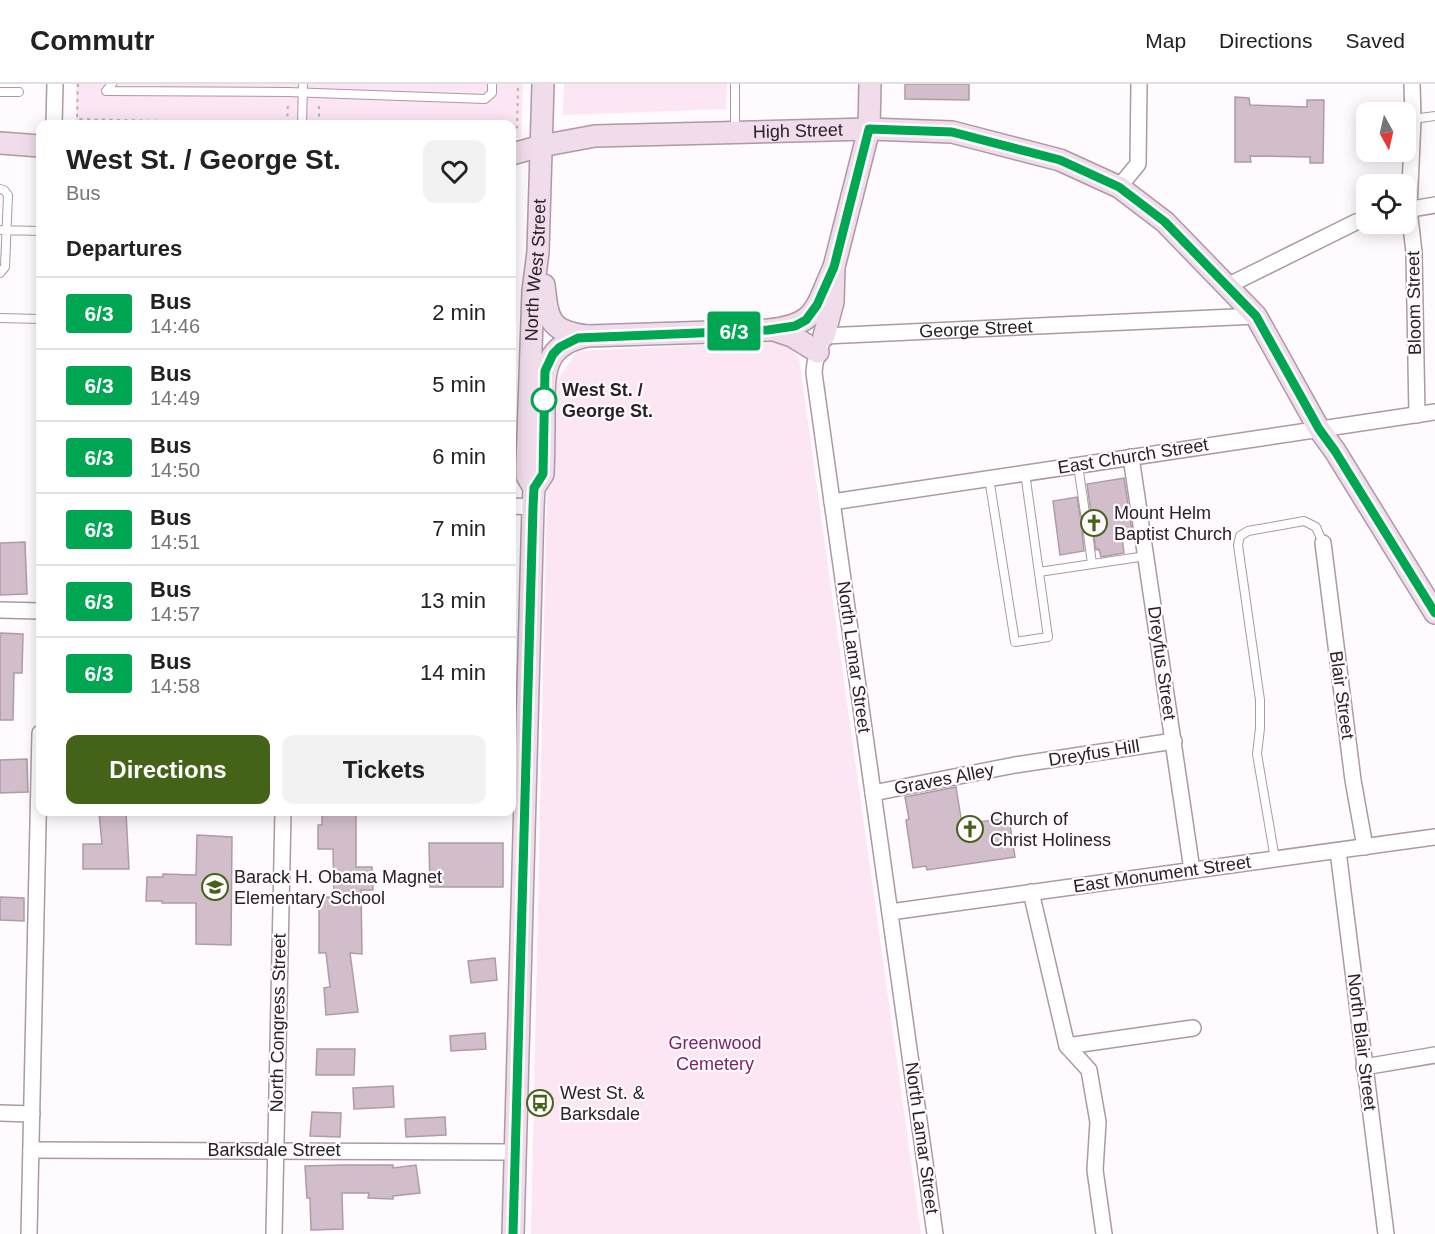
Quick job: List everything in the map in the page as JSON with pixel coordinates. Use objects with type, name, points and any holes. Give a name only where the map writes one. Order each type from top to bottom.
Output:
[{"type":"street","points":[[54,120],[55,84]]},
{"type":"street","name":"North West Street","points":[[513,1234],[533,497],[527,476],[527,465],[533,291],[538,252],[543,84]]},
{"type":"street","name":"North Lamar Street","points":[[870,84],[869,129],[834,267],[833,302],[814,373],[935,1234]]},
{"type":"street","points":[[1119,187],[1138,164],[1139,84]]},
{"type":"street","name":"Bloom Street","points":[[1412,84],[1413,102]]},
{"type":"street","name":"High Street","points":[[516,153],[596,136],[869,129],[952,132],[1060,160],[1119,187],[1165,222],[1256,316],[1319,429],[1335,451],[1435,613]]},
{"type":"street","points":[[0,143],[36,146]]},
{"type":"street","points":[[1416,208],[1435,205]]},
{"type":"street","points":[[1227,286],[1356,222]]},
{"type":"street","name":"Bloom Street","points":[[1411,234],[1414,252],[1417,415]]},
{"type":"street","points":[[538,252],[545,304],[552,322],[558,328],[588,336],[768,330],[795,326],[806,320],[817,305],[834,267]]},
{"type":"street","name":"George Street","points":[[821,344],[1256,316]]},
{"type":"street","points":[[768,330],[821,344]]},
{"type":"street","name":"North West Street","points":[[533,497],[543,474],[544,381],[548,363],[560,347],[570,341],[588,336]]},
{"type":"street","name":"East Church Street","points":[[832,502],[1435,412]]},
{"type":"street","name":"Dreyfus Street","points":[[1131,457],[1191,870]]},
{"type":"street","points":[[516,504],[533,497]]},
{"type":"street","name":"Blair Street","points":[[1323,543],[1352,769],[1365,847]]},
{"type":"street","points":[[0,610],[36,611]]},
{"type":"street","name":"Dreyfus Hill","points":[[1015,765],[1174,741]]},
{"type":"street","name":"Graves Alley","points":[[873,793],[1015,765]]},
{"type":"street","points":[[29,1234],[38,816]]},
{"type":"street","name":"North Congress Street","points":[[274,1234],[282,816]]},
{"type":"street","name":"East Monument Street","points":[[890,912],[1435,837]]},
{"type":"street","name":"North Blair Street","points":[[1338,851],[1386,1234]]},
{"type":"street","points":[[1031,892],[1067,1046],[1089,1070],[1098,1122],[1095,1170],[1104,1234]]},
{"type":"street","points":[[1067,1046],[1193,1028]]},
{"type":"street","points":[[1364,1067],[1435,1054]]},
{"type":"street","points":[[0,1113],[32,1114]]},
{"type":"street","name":"Barksdale Street","points":[[31,1150],[516,1152]]},
{"type":"lane","points":[[112,84],[106,91],[302,88],[485,99],[492,93],[492,84]]},
{"type":"lane","points":[[735,84],[735,133]]},
{"type":"lane","points":[[302,88],[302,120]]},
{"type":"lane","points":[[0,92],[19,92]]},
{"type":"lane","points":[[1416,119],[1435,116]]},
{"type":"lane","points":[[0,189],[8,195],[3,230],[6,267],[0,273]]},
{"type":"lane","points":[[3,230],[36,231]]},
{"type":"lane","points":[[0,318],[36,319]]},
{"type":"lane","points":[[1078,465],[1085,513]]},
{"type":"lane","points":[[989,478],[1015,642],[1048,637],[1024,473]]},
{"type":"lane","points":[[1275,859],[1257,754],[1260,700],[1238,545],[1240,536],[1248,531],[1304,521],[1316,527],[1323,543]]},
{"type":"lane","points":[[1088,533],[1092,564]]},
{"type":"lane","points":[[1039,572],[1146,556]]},
{"type":"path","points":[[78,84],[77,119],[122,120]]},
{"type":"path","points":[[516,131],[518,84]]},
{"type":"green space","points":[[76,84],[523,84],[521,138],[516,138],[516,120],[76,120]]},
{"type":"green space","points":[[564,84],[727,84],[726,109],[563,115]]},
{"type":"green space","name":"Greenwood Cemetery","points":[[785,341],[799,358],[921,1234],[531,1234],[549,393],[577,351]]},
{"type":"building","points":[[905,84],[969,84],[969,100],[905,99]]},
{"type":"building","points":[[1235,97],[1249,98],[1250,105],[1307,107],[1307,100],[1324,100],[1323,163],[1310,163],[1310,157],[1250,156],[1251,162],[1235,162]]},
{"type":"building","name":"Mount Helm Baptist Church","points":[[1124,478],[1133,537],[1122,538],[1124,553],[1101,557],[1099,549],[1096,550],[1093,530],[1088,527],[1082,531],[1084,551],[1060,555],[1053,501],[1077,497],[1080,516],[1086,519],[1091,513],[1087,484]]},
{"type":"building","points":[[25,542],[27,594],[0,595],[0,543]]},
{"type":"building","points":[[0,633],[23,634],[22,673],[14,673],[13,720],[0,720]]},
{"type":"building","points":[[27,759],[28,792],[0,793],[0,760]]},
{"type":"building","name":"Church of Christ Holiness","points":[[956,787],[962,824],[1009,818],[1015,857],[927,870],[926,866],[913,868],[905,797]]},
{"type":"building","points":[[99,816],[126,816],[129,869],[83,869],[83,844],[102,844]]},
{"type":"building","points":[[322,816],[356,816],[356,867],[372,867],[373,890],[361,890],[362,954],[350,953],[358,1012],[326,1015],[324,988],[330,987],[326,953],[319,953],[319,897],[334,897],[333,849],[318,849],[318,825],[322,825]]},
{"type":"building","points":[[197,835],[232,837],[231,945],[196,944],[196,903],[146,901],[147,877],[163,877],[163,874],[196,875]]},
{"type":"building","points":[[429,843],[503,843],[503,887],[430,887]]},
{"type":"building","points":[[0,897],[24,898],[24,921],[0,920]]},
{"type":"building","points":[[495,958],[497,980],[471,983],[468,961]]},
{"type":"building","points":[[485,1033],[486,1049],[451,1051],[450,1036]]},
{"type":"building","points":[[317,1049],[355,1049],[354,1075],[316,1075]]},
{"type":"building","points":[[393,1086],[394,1107],[354,1109],[353,1088]]},
{"type":"building","points":[[312,1112],[341,1113],[340,1137],[310,1136]]},
{"type":"building","points":[[445,1117],[446,1135],[406,1137],[405,1119]]},
{"type":"building","points":[[393,1165],[393,1168],[416,1165],[420,1193],[393,1196],[393,1199],[368,1198],[369,1193],[342,1193],[343,1229],[311,1230],[310,1198],[307,1198],[305,1166]]},
{"type":"bus line","name":"6/3","points":[[513,1234],[533,507],[534,488],[540,481],[544,465],[545,371],[553,354],[560,347],[570,341],[588,336],[768,330],[795,326],[806,320],[817,305],[834,267],[869,129],[952,132],[1060,160],[1119,187],[1165,222],[1256,316],[1319,429],[1335,451],[1435,613]]},
{"type":"place","name":"West St. / George St.","points":[[544,400]]},
{"type":"place","name":"Mount Helm Baptist Church","points":[[1094,523]]},
{"type":"place","name":"Church of Christ Holiness","points":[[970,829]]},
{"type":"place","name":"Barack H. Obama Magnet Elementary School","points":[[215,887]]},
{"type":"place","name":"West St. & Barksdale","points":[[540,1103]]}]
